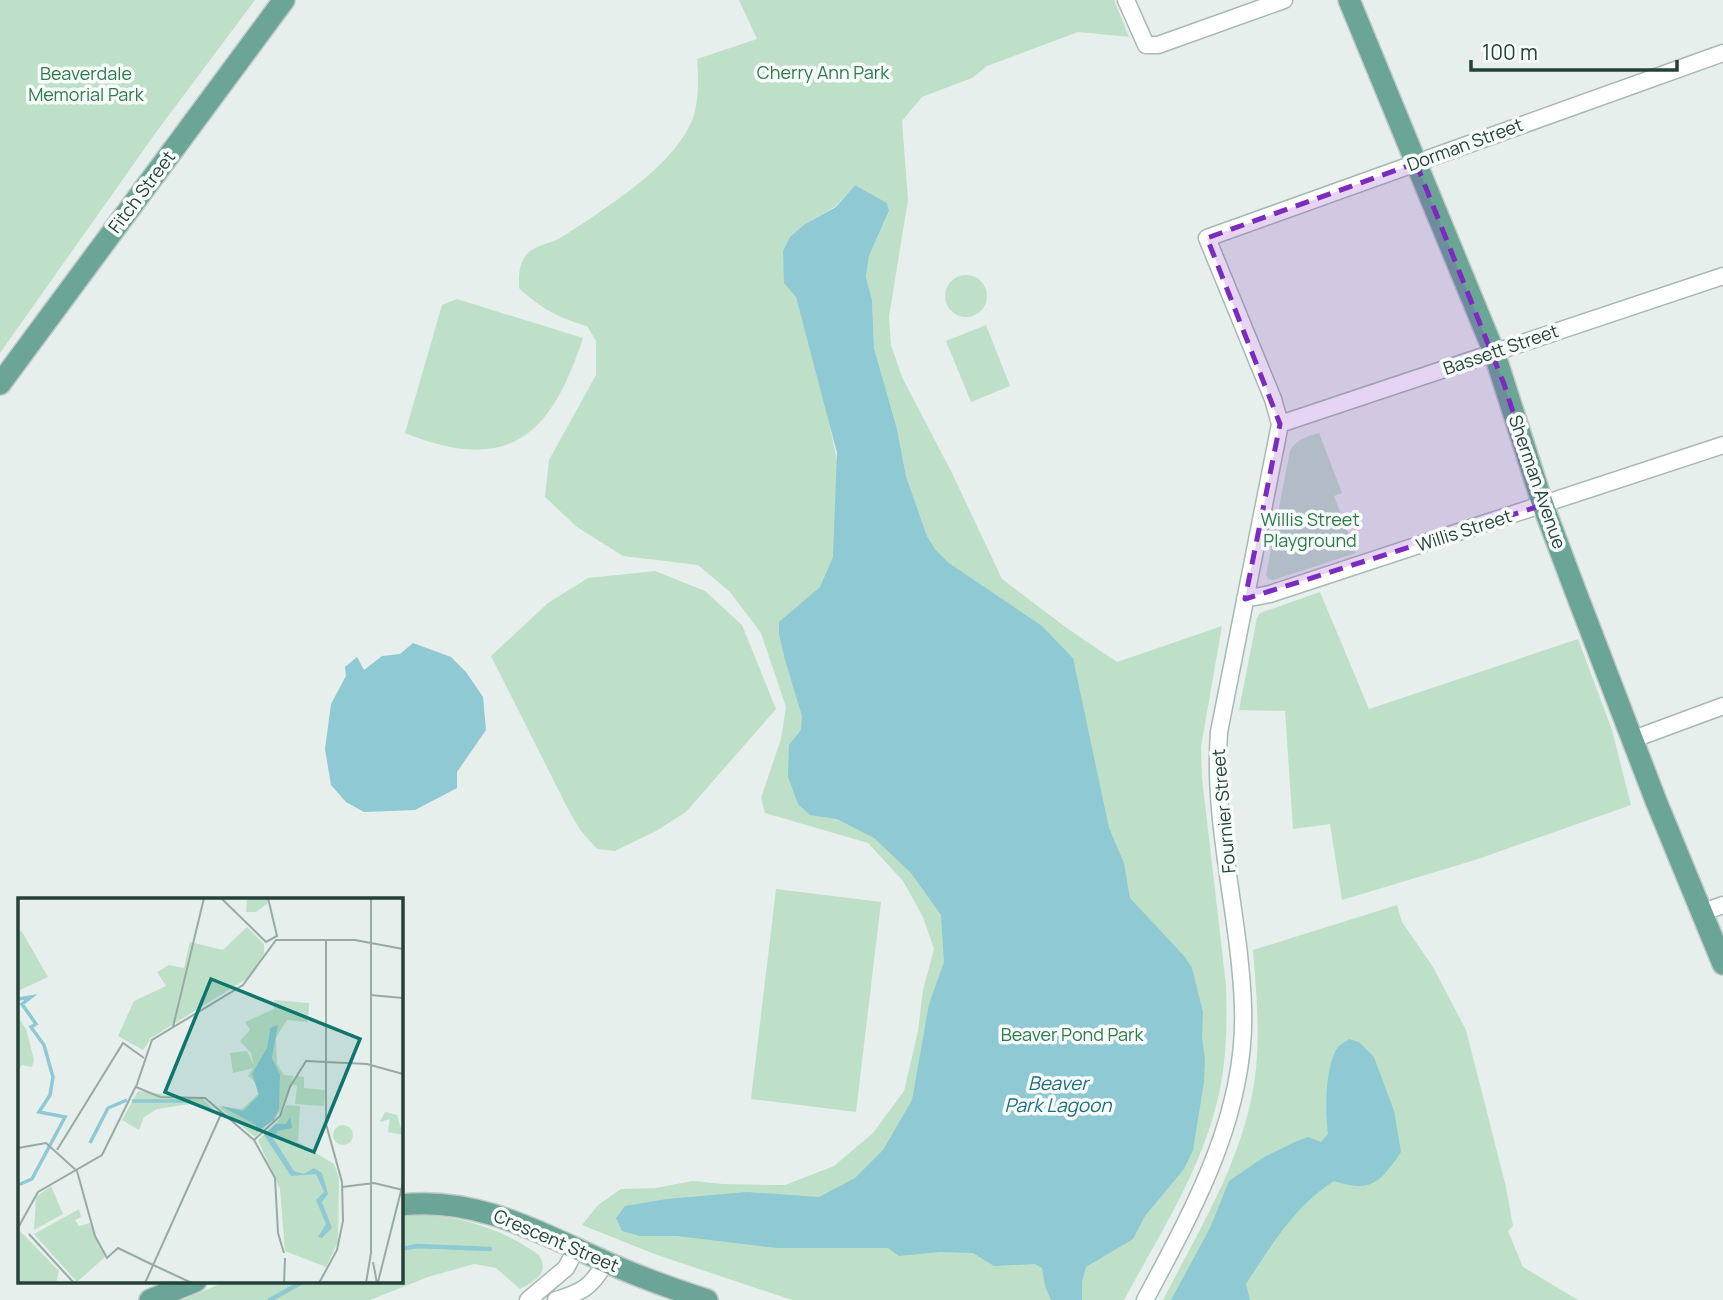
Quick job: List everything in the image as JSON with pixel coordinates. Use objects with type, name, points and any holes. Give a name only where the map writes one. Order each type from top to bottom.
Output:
[{"type":"main road","name":"Fitch Street","points":[[0,384],[284,0]]},
{"type":"main road","name":"Sherman Avenue","points":[[1349,0],[1494,352],[1543,505],[1631,740],[1723,964]]},
{"type":"main road","name":"Crescent Street","points":[[402,1205],[425,1203],[474,1208],[521,1224],[645,1278],[708,1300]]},
{"type":"main road","points":[[643,1300],[645,1278]]},
{"type":"main road","points":[[150,1300],[194,1282]]},
{"type":"street","points":[[1126,0],[1146,45],[1158,45],[1284,0]]},
{"type":"street","name":"Dorman Street","points":[[1208,238],[1723,53]]},
{"type":"street","name":"Fournier Street","points":[[1145,1300],[1193,1211],[1214,1162],[1232,1109],[1241,1060],[1243,1006],[1217,763],[1219,732],[1280,424],[1273,399],[1208,238]]},
{"type":"street","name":"Bassett Street","points":[[1280,424],[1723,276]]},
{"type":"street","name":"Willis Street","points":[[1245,599],[1270,594],[1723,445]]},
{"type":"street","points":[[1631,740],[1723,706]]},
{"type":"street","points":[[1701,913],[1723,905]]},
{"type":"street","points":[[528,1300],[566,1268],[576,1249]]},
{"type":"street","points":[[556,1300],[587,1288],[596,1280],[606,1262]]},
{"type":"highlighted area","points":[[1416,163],[1504,384],[1543,505],[1245,599],[1280,424],[1207,238]]},
{"type":"green space","name":"Beaverdale Memorial Park","points":[[0,0],[255,0],[157,131],[0,353]]},
{"type":"green space","name":"Beaver Pond Park","points":[[739,0],[1114,0],[1129,37],[1078,32],[987,66],[972,78],[922,97],[902,121],[908,200],[889,317],[891,345],[902,377],[952,473],[1002,579],[1117,662],[1222,626],[1201,747],[1202,778],[1226,985],[1223,1071],[1217,1102],[1197,1161],[1170,1218],[1124,1300],[792,1300],[657,1255],[582,1225],[598,1205],[621,1189],[656,1188],[692,1181],[785,1185],[834,1166],[873,1133],[904,1091],[918,1031],[923,990],[934,949],[923,917],[903,881],[868,843],[765,813],[761,798],[781,739],[786,707],[761,633],[730,592],[698,565],[623,556],[577,527],[545,497],[549,460],[596,375],[596,341],[587,326],[550,312],[519,288],[522,261],[531,250],[562,237],[615,201],[668,156],[681,140],[694,116],[698,92],[697,59],[757,39]],"holes":[[[855,185],[887,203],[889,212],[869,256],[866,277],[872,300],[874,348],[897,429],[906,476],[927,536],[949,563],[1042,627],[1073,658],[922,729],[837,460],[796,296],[784,267],[783,251],[805,224],[836,206]]]},
{"type":"green space","points":[[966,275],[981,281],[987,296],[981,311],[966,317],[951,311],[945,296],[951,281]]},
{"type":"green space","points":[[457,299],[583,338],[556,400],[540,422],[521,438],[499,447],[472,450],[441,445],[405,433],[442,305]]},
{"type":"green space","points":[[986,325],[1010,386],[971,402],[946,341]]},
{"type":"green space","name":"Willis Street Playground","points":[[1319,433],[1342,493],[1334,496],[1356,553],[1273,580],[1268,579],[1266,575],[1290,451],[1299,441]]},
{"type":"green space","points":[[655,571],[705,591],[742,625],[776,709],[686,812],[656,831],[615,851],[597,849],[581,831],[569,811],[491,656],[548,603],[588,578]]},
{"type":"green space","points":[[1320,592],[1369,709],[1578,639],[1612,730],[1631,805],[1475,860],[1342,900],[1330,824],[1293,829],[1285,711],[1239,710],[1260,613]]},
{"type":"green space","points":[[776,889],[881,902],[856,1112],[751,1099]]},
{"type":"green space","points":[[1397,905],[1402,922],[1433,967],[1466,1030],[1506,1187],[1513,1226],[1508,1231],[1523,1267],[1578,1300],[1163,1300],[1221,1188],[1233,1159],[1251,1099],[1258,1038],[1253,950]]},
{"type":"green space","points":[[424,1215],[455,1219],[498,1232],[539,1255],[542,1272],[520,1289],[496,1268],[474,1264],[428,1277],[370,1300],[182,1300],[225,1282],[402,1282],[402,1217]]},
{"type":"water","name":"Beaver Park Lagoon","points":[[855,185],[887,203],[889,211],[869,256],[866,277],[872,300],[874,348],[897,429],[906,476],[927,536],[949,563],[1042,626],[1073,658],[1109,828],[1124,863],[1130,898],[1185,957],[1192,968],[1203,1012],[1204,1082],[1193,1150],[1184,1169],[1145,1216],[1133,1239],[1086,1267],[1082,1282],[1082,1300],[1051,1300],[1042,1268],[1035,1264],[994,1266],[973,1253],[940,1252],[899,1256],[888,1248],[776,1248],[677,1236],[640,1236],[622,1231],[616,1218],[625,1206],[667,1199],[747,1192],[819,1197],[855,1178],[883,1150],[912,1100],[929,1004],[944,962],[941,915],[911,873],[874,838],[837,819],[810,815],[798,804],[788,777],[789,745],[801,730],[802,716],[785,660],[779,622],[820,587],[833,557],[837,453],[796,297],[784,283],[783,251],[790,237],[805,224],[836,207]]},
{"type":"water","points":[[413,643],[451,657],[466,672],[483,697],[486,730],[457,772],[457,788],[415,810],[364,812],[346,802],[331,785],[325,749],[331,704],[346,676],[345,667],[357,657],[364,670],[382,656],[400,654]]},
{"type":"water","points":[[1349,1039],[1359,1042],[1374,1057],[1394,1111],[1401,1152],[1374,1183],[1357,1186],[1334,1181],[1307,1202],[1285,1227],[1246,1284],[1250,1300],[1171,1300],[1210,1228],[1229,1181],[1264,1157],[1295,1142],[1308,1137],[1321,1142],[1328,1134],[1326,1103],[1332,1058],[1340,1045]]},
{"type":"waterway","points":[[402,1249],[417,1246],[490,1249]]},
{"type":"waterway","points":[[270,1300],[302,1282]]},
{"type":"park label","name":"Cherry Ann Park","points":[[823,73]]}]
